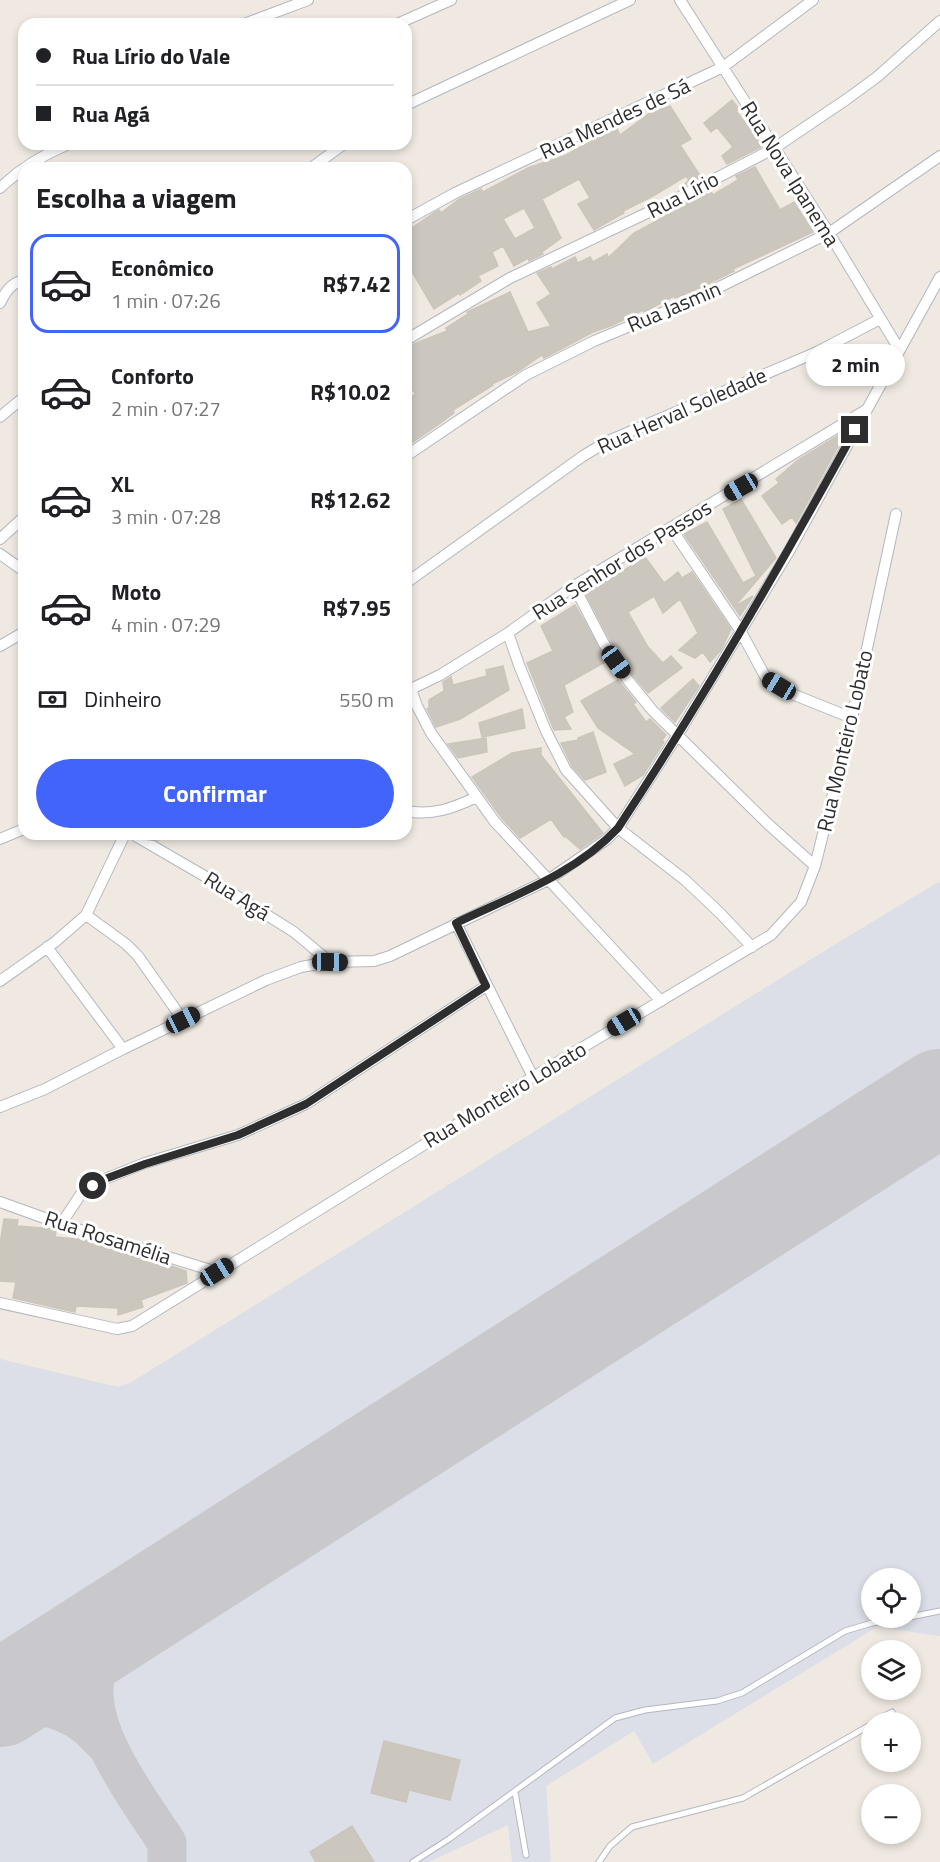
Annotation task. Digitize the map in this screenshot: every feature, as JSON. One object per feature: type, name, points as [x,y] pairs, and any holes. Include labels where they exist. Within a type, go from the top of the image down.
[{"type":"street","points":[[260,18],[308,0]]},
{"type":"street","points":[[411,18],[452,0]]},
{"type":"street","points":[[412,102],[630,0]]},
{"type":"street","name":"Rua Nova Ipanema","points":[[680,0],[773,149],[829,233],[899,349]]},
{"type":"street","name":"Rua Mendes de Sá","points":[[412,217],[455,193],[723,67],[813,0]]},
{"type":"street","name":"Rua Lírio","points":[[412,336],[510,278],[668,203],[773,149],[862,88],[940,21]]},
{"type":"street","points":[[32,162],[54,150]]},
{"type":"street","points":[[319,162],[336,150]]},
{"type":"street","name":"Rua Jasmin","points":[[412,452],[526,375],[594,341],[695,299],[829,233],[940,156]]},
{"type":"street","points":[[0,188],[18,173]]},
{"type":"street","points":[[0,1107],[45,1089],[123,1048],[266,980],[301,967],[330,962],[374,961],[390,956],[548,880],[606,840],[618,828],[677,736],[788,553],[940,277]]},
{"type":"street","points":[[0,303],[7,291],[18,281]]},
{"type":"street","name":"Rua Herval Soledade","points":[[412,579],[583,456],[608,441],[807,357],[880,319]]},
{"type":"street","points":[[0,417],[18,403]]},
{"type":"street","name":"Rua Senhor dos Passos","points":[[412,688],[440,675],[508,633],[574,586],[866,410]]},
{"type":"street","name":"Rua Monteiro Lobato","points":[[0,1303],[117,1329],[138,1323],[533,1077],[771,935],[801,902],[815,866],[852,718],[896,514]]},
{"type":"street","points":[[0,538],[18,523]]},
{"type":"street","points":[[672,528],[740,630],[766,678],[792,694],[852,718]]},
{"type":"street","points":[[0,554],[18,567]]},
{"type":"street","points":[[574,586],[603,642],[652,710],[768,824],[815,866]]},
{"type":"street","points":[[508,633],[546,731],[566,770],[618,828],[685,880],[752,947]]},
{"type":"street","points":[[0,646],[18,636]]},
{"type":"street","points":[[412,695],[431,733],[502,831],[660,1000]]},
{"type":"street","points":[[412,813],[450,810],[477,797]]},
{"type":"street","points":[[0,839],[18,832]]},
{"type":"street","points":[[0,981],[86,915],[121,840]]},
{"type":"street","name":"Rua Agá","points":[[142,840],[294,932],[330,962]]},
{"type":"street","points":[[86,915],[132,950],[152,974],[183,1020]]},
{"type":"street","points":[[456,923],[533,1077]]},
{"type":"street","points":[[47,947],[123,1048]]},
{"type":"street","points":[[61,1224],[81,1194],[105,1179],[238,1135],[306,1104],[486,986]]},
{"type":"street","name":"Rua Rosamélia","points":[[0,1202],[61,1224],[217,1272]]},
{"type":"lane","points":[[921,1615],[940,1611]]},
{"type":"lane","points":[[413,1862],[515,1792],[615,1718],[645,1710],[717,1701],[742,1693],[845,1631],[861,1626]]},
{"type":"lane","points":[[599,1862],[610,1846],[632,1827],[743,1798],[861,1730]]},
{"type":"lane","points":[[515,1792],[526,1855]]},
{"type":"shaded area","points":[[940,881],[940,1636],[884,1628],[921,1628],[921,1568],[861,1568],[861,1628],[875,1628],[653,1764],[634,1731],[546,1786],[551,1861],[548,1862],[512,1862],[508,1825],[429,1862],[0,1862],[0,1359],[118,1387],[130,1383]]},
{"type":"building","points":[[732,100],[739,109],[736,111],[763,146],[727,164],[722,156],[733,147],[717,127],[711,132],[704,123]]},
{"type":"building","points":[[670,106],[691,139],[680,145],[701,177],[680,189],[689,180],[686,176],[594,230],[578,204],[590,198],[579,179],[542,199],[561,238],[542,252],[543,254],[529,261],[528,258],[514,266],[503,246],[492,252],[498,266],[478,276],[481,281],[434,309],[412,272],[412,228],[439,210],[441,213],[458,200],[481,189],[483,192],[528,168],[566,155],[616,127],[620,135],[650,113]],"holes":[[[524,208],[535,228],[515,239],[503,219]]]},
{"type":"building","points":[[755,167],[780,210],[794,202],[813,232],[733,269],[734,271],[704,286],[675,298],[674,296],[644,312],[643,310],[593,332],[544,358],[542,355],[453,410],[454,413],[412,443],[412,396],[416,394],[412,390],[412,345],[447,331],[446,328],[468,314],[467,312],[510,292],[528,332],[551,326],[537,303],[551,294],[537,273],[551,267],[552,269],[575,257],[578,263],[590,257],[593,262],[607,254],[608,258],[634,233],[664,217],[662,214],[710,190],[713,195],[738,180],[736,176]]},
{"type":"building","points":[[847,430],[796,523],[792,517],[782,524],[762,496],[779,483],[776,479],[798,460]]},
{"type":"building","points":[[741,499],[776,558],[734,607],[684,534],[707,522],[743,583],[756,576],[723,509]]},
{"type":"building","points":[[645,557],[664,583],[678,572],[682,578],[692,572],[731,629],[721,650],[710,662],[703,652],[695,658],[679,650],[698,633],[680,599],[663,613],[654,596],[628,612],[648,647],[663,663],[671,656],[682,668],[648,693],[633,675],[609,638],[586,594]]},
{"type":"building","points":[[753,596],[740,616],[734,607]]},
{"type":"building","points":[[575,605],[607,661],[564,685],[573,712],[564,717],[571,729],[554,730],[527,663],[553,651],[541,626]]},
{"type":"building","points":[[503,666],[509,690],[460,719],[436,727],[427,709],[429,700],[444,691],[443,682],[451,677],[453,685],[487,676],[486,670]]},
{"type":"building","points":[[693,679],[699,686],[675,722],[661,708]]},
{"type":"building","points":[[618,680],[636,702],[633,704],[646,722],[650,719],[666,735],[643,775],[625,786],[614,764],[635,754],[598,728],[581,701]]},
{"type":"building","points":[[522,709],[525,728],[482,737],[479,723]]},
{"type":"building","points":[[593,732],[606,772],[585,780],[572,766],[561,743],[578,740]]},
{"type":"building","points":[[486,738],[487,752],[458,758],[448,744]]},
{"type":"building","points":[[541,748],[541,755],[603,833],[580,849],[564,837],[551,819],[520,838],[501,817],[472,777],[512,753]]},
{"type":"building","points":[[4,1219],[18,1220],[17,1226],[54,1229],[56,1230],[55,1237],[86,1240],[157,1264],[156,1261],[186,1271],[187,1283],[141,1300],[143,1307],[118,1315],[118,1308],[76,1306],[75,1312],[13,1298],[16,1282],[0,1281],[0,1244]]},
{"type":"building","points":[[384,1741],[460,1760],[450,1800],[409,1790],[406,1802],[371,1793]]},
{"type":"building","points":[[352,1826],[374,1862],[316,1862],[310,1852]]},
{"type":"taxiway","points":[[127,1617],[98,1665],[94,1694],[97,1717],[116,1762],[167,1843],[167,1862]]},
{"type":"taxiway","points":[[0,1708],[22,1704],[56,1710],[85,1725],[105,1744]]},
{"type":"runway","points":[[0,1699],[940,1097]]},
{"type":"route","points":[[93,1186],[145,1164],[238,1135],[306,1104],[486,986],[456,923],[548,880],[606,840],[618,828],[677,736],[788,553],[855,430]]}]
